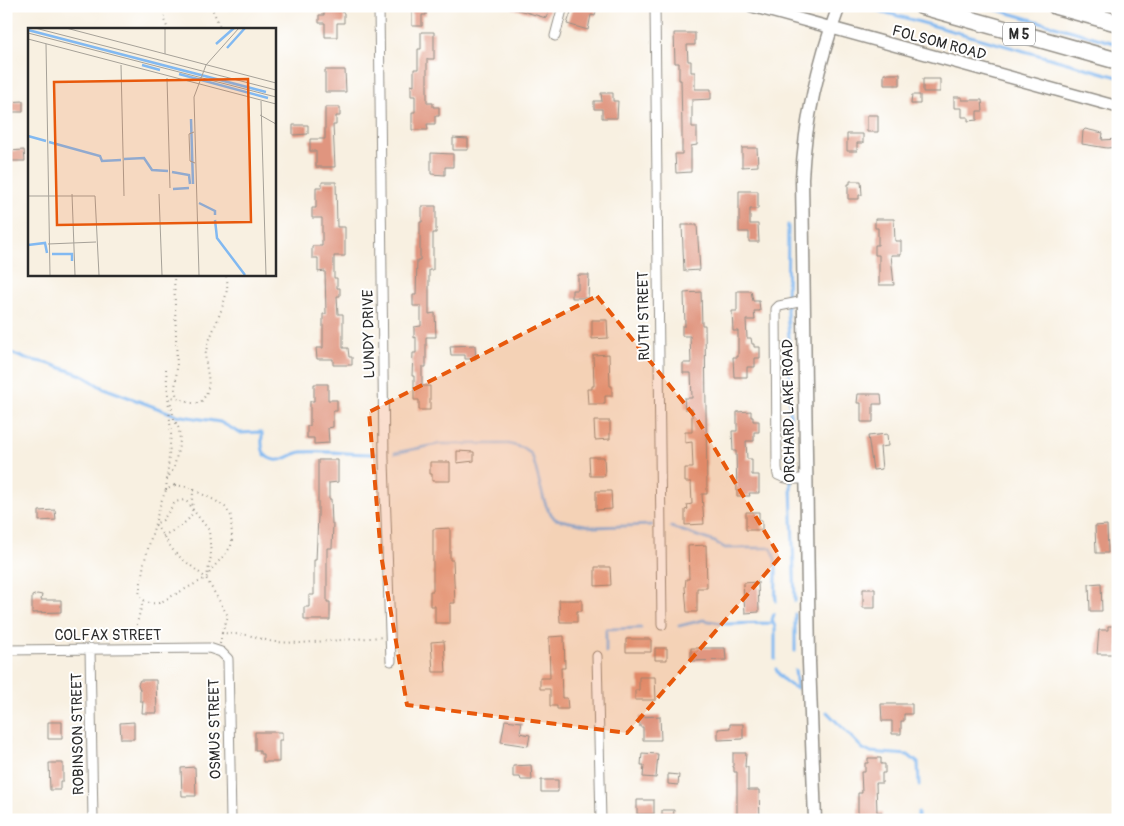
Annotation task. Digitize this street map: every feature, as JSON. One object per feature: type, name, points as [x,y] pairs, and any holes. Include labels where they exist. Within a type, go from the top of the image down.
[{"type":"highway","name":"M 5","points":[[922,6],[1118,61]]},
{"type":"highway","points":[[1056,6],[1118,23]]},
{"type":"main road","name":"ORCHARD LAKE ROAD","points":[[815,820],[809,662],[802,237],[803,155],[815,80],[839,6]]},
{"type":"street","name":"LUNDY DRIVE","points":[[379,6],[384,441],[391,662]]},
{"type":"street","points":[[555,36],[563,6]]},
{"type":"street","name":"RUTH STREET","points":[[655,6],[662,626]]},
{"type":"street","name":"FOLSOM ROAD","points":[[752,6],[1118,107]]},
{"type":"street","points":[[804,301],[779,306],[776,309],[777,458],[778,474],[790,479],[806,480]]},
{"type":"street","name":"COLFAX STREET","points":[[6,650],[90,648],[213,649]]},
{"type":"street","name":"ROBINSON STREET","points":[[90,648],[93,820]]},
{"type":"street","name":"OSMUS STREET","points":[[213,649],[228,659],[231,820]]},
{"type":"street","points":[[597,656],[601,820]]},
{"type":"path","points":[[162,6],[168,28]]},
{"type":"path","points":[[210,6],[221,28]]},
{"type":"path","points":[[174,275],[177,398]]},
{"type":"path","points":[[167,478],[174,468],[180,441],[179,429],[174,419],[170,397],[200,404],[207,394],[206,353],[217,319],[224,306],[228,278],[226,275]]},
{"type":"path","points":[[166,369],[171,434],[166,490],[144,563],[139,589],[139,596],[151,604],[159,603],[206,578],[231,546],[231,516],[225,507],[194,490],[175,485],[166,490]]},
{"type":"path","points":[[163,536],[176,530],[190,518],[193,510],[192,498],[194,490]]},
{"type":"path","points":[[155,524],[163,520],[179,499],[191,504],[193,510],[209,530],[211,556],[206,578]]},
{"type":"path","points":[[155,524],[175,553],[206,578],[228,616],[222,633],[213,649]]},
{"type":"path","points":[[135,648],[137,623],[144,601]]},
{"type":"path","points":[[222,633],[248,635],[273,642],[369,639],[390,636]]},
{"type":"highlighted area","points":[[597,296],[697,419],[780,557],[627,733],[407,705],[381,555],[369,412]]},
{"type":"building","points":[[324,6],[341,6],[341,12],[344,13],[344,23],[337,23],[337,37],[325,37],[325,23],[319,23],[319,15],[324,15]]},
{"type":"building","points":[[412,6],[426,6],[426,15],[422,15],[422,26],[412,26]]},
{"type":"building","points":[[513,6],[549,6],[549,11],[546,18],[512,8]]},
{"type":"building","points":[[573,6],[597,6],[595,16],[591,15],[588,30],[567,24]]},
{"type":"building","points":[[421,32],[434,32],[434,59],[427,59],[427,103],[433,103],[433,107],[439,107],[439,116],[435,116],[435,124],[427,124],[428,130],[412,130],[412,112],[415,112],[415,96],[411,96],[411,85],[414,86],[414,69],[418,69],[418,49],[421,49]]},
{"type":"building","points":[[674,33],[695,33],[695,45],[687,45],[688,61],[691,61],[691,72],[695,72],[695,89],[711,89],[711,99],[692,100],[692,127],[697,127],[697,145],[691,146],[691,172],[676,173],[675,154],[682,154],[682,127],[681,80],[679,80],[679,63],[675,63]]},
{"type":"building","points":[[325,70],[345,70],[346,92],[325,92]]},
{"type":"building","points":[[884,74],[900,74],[900,85],[884,85]]},
{"type":"building","points":[[923,79],[940,79],[940,92],[923,92]]},
{"type":"building","points":[[601,93],[613,93],[613,101],[618,101],[617,118],[602,118],[602,109],[594,109],[594,101],[602,101]]},
{"type":"building","points":[[912,95],[920,95],[920,104],[911,104]]},
{"type":"building","points":[[954,97],[962,97],[962,100],[982,100],[983,111],[977,111],[977,120],[968,121],[968,117],[962,117],[962,108],[954,108]]},
{"type":"building","points":[[23,101],[23,112],[7,112],[7,102]]},
{"type":"building","points":[[325,107],[340,107],[340,116],[336,116],[336,125],[333,125],[335,167],[316,167],[316,151],[310,151],[310,139],[325,139]]},
{"type":"building","points":[[867,115],[878,115],[878,132],[867,132]]},
{"type":"building","points":[[293,125],[308,125],[308,134],[293,135]]},
{"type":"building","points":[[1085,129],[1103,133],[1102,140],[1118,139],[1118,147],[1107,148],[1082,144],[1083,131]]},
{"type":"building","points":[[847,134],[863,134],[863,143],[857,143],[857,151],[847,151]]},
{"type":"building","points":[[453,138],[468,139],[468,150],[453,150]]},
{"type":"building","points":[[742,148],[757,148],[758,166],[742,167]]},
{"type":"building","points":[[24,150],[25,161],[9,161],[8,151]]},
{"type":"building","points":[[431,153],[453,154],[453,167],[445,167],[445,175],[431,174]]},
{"type":"building","points":[[850,181],[861,181],[862,195],[859,195],[859,199],[848,199],[848,184],[850,184]]},
{"type":"building","points":[[322,182],[336,182],[337,227],[345,227],[345,256],[334,256],[334,278],[337,278],[337,288],[340,288],[340,296],[337,296],[338,314],[343,314],[343,348],[348,348],[349,357],[352,357],[352,365],[333,365],[333,359],[317,359],[316,348],[323,348],[323,314],[326,314],[325,271],[318,272],[318,258],[312,258],[312,246],[322,246],[322,218],[312,218],[312,208],[316,208],[316,187],[322,187]]},
{"type":"building","points":[[739,191],[758,191],[758,209],[750,209],[750,224],[758,224],[759,242],[749,242],[749,232],[739,232]]},
{"type":"building","points":[[422,206],[436,206],[436,233],[433,233],[433,270],[429,270],[429,314],[435,313],[436,337],[426,337],[426,367],[422,367],[422,386],[430,386],[430,410],[419,410],[419,400],[414,400],[414,376],[412,376],[413,353],[416,353],[414,327],[421,326],[421,306],[413,306],[413,295],[416,295],[417,260],[420,260]]},
{"type":"building","points":[[875,219],[894,219],[895,241],[901,241],[901,255],[891,255],[894,285],[879,285],[879,255],[875,255],[875,245],[878,245],[878,228],[875,228]]},
{"type":"building","points":[[682,225],[697,225],[700,270],[684,271]]},
{"type":"building","points":[[578,275],[589,275],[588,298],[572,298],[572,290],[578,290]]},
{"type":"building","points":[[737,291],[751,291],[753,301],[759,301],[760,311],[754,311],[755,320],[746,320],[747,338],[751,338],[754,347],[760,347],[760,358],[755,358],[755,367],[747,367],[747,377],[734,377],[733,357],[738,357],[738,331],[733,331],[732,311],[737,311]]},
{"type":"building","points":[[701,292],[702,325],[705,325],[707,494],[702,494],[704,524],[685,525],[685,510],[688,509],[687,505],[692,504],[691,482],[685,482],[685,468],[693,468],[692,442],[685,443],[685,432],[692,432],[692,409],[685,409],[684,398],[692,398],[691,373],[683,373],[683,363],[691,363],[690,336],[682,336],[682,326],[685,326],[684,293]]},
{"type":"building","points":[[592,320],[607,320],[608,338],[592,339]]},
{"type":"building","points":[[475,345],[476,359],[465,359],[465,355],[451,355],[450,346]]},
{"type":"building","points":[[609,354],[612,396],[605,396],[605,404],[588,404],[587,389],[592,389],[592,386],[594,386],[593,355]]},
{"type":"building","points":[[314,384],[328,384],[328,400],[337,400],[337,411],[333,411],[333,427],[328,428],[329,443],[314,444],[314,438],[307,438],[307,426],[310,426],[310,401],[314,401]]},
{"type":"building","points":[[858,394],[881,394],[882,404],[873,404],[873,422],[861,422],[861,403],[857,403]]},
{"type":"building","points":[[751,411],[753,421],[759,421],[759,432],[754,432],[754,441],[746,441],[747,459],[752,459],[752,475],[759,475],[759,493],[749,493],[750,496],[737,496],[736,451],[733,451],[732,431],[737,431],[737,412]]},
{"type":"building","points":[[594,421],[610,421],[610,439],[595,440]]},
{"type":"building","points":[[887,434],[888,446],[880,447],[882,469],[873,470],[868,436]]},
{"type":"building","points":[[457,451],[474,452],[474,461],[457,463]]},
{"type":"building","points":[[589,457],[604,457],[605,476],[590,476]]},
{"type":"building","points":[[318,460],[338,460],[338,482],[329,483],[329,499],[331,499],[333,524],[332,548],[327,548],[327,602],[330,602],[330,620],[304,620],[304,607],[309,607],[309,595],[314,595],[314,560],[316,560],[318,516]]},
{"type":"building","points":[[430,462],[450,462],[450,481],[432,481]]},
{"type":"building","points":[[596,491],[611,491],[612,509],[596,510]]},
{"type":"building","points":[[55,510],[56,520],[39,521],[39,511]]},
{"type":"building","points":[[746,512],[759,512],[759,520],[762,520],[762,530],[746,530]]},
{"type":"building","points":[[1107,525],[1108,553],[1096,553],[1095,526]]},
{"type":"building","points":[[450,528],[450,560],[453,560],[455,603],[450,603],[450,623],[435,623],[435,606],[430,606],[430,591],[433,591],[433,529]]},
{"type":"building","points":[[706,545],[707,588],[697,588],[697,612],[687,612],[685,587],[686,579],[689,579],[688,546]]},
{"type":"building","points":[[595,567],[610,567],[611,585],[595,586]]},
{"type":"building","points":[[758,582],[759,612],[745,613],[743,583]]},
{"type":"building","points":[[1101,583],[1102,611],[1090,611],[1089,584]]},
{"type":"building","points":[[863,589],[875,589],[875,608],[863,608]]},
{"type":"building","points":[[42,595],[41,600],[61,600],[61,612],[32,613],[32,596]]},
{"type":"building","points":[[559,600],[582,600],[582,611],[577,611],[577,622],[560,622]]},
{"type":"building","points":[[1108,626],[1118,626],[1118,654],[1097,654],[1099,630],[1108,630]]},
{"type":"building","points":[[564,636],[565,668],[561,668],[562,698],[567,698],[568,709],[557,709],[557,706],[550,706],[550,689],[540,689],[540,678],[550,678],[549,637]]},
{"type":"building","points":[[626,639],[651,639],[651,652],[626,652]]},
{"type":"building","points":[[444,641],[446,672],[433,672],[431,642]]},
{"type":"building","points":[[655,648],[667,648],[667,660],[655,660]]},
{"type":"building","points":[[691,648],[725,648],[726,660],[691,661]]},
{"type":"building","points":[[639,677],[655,677],[656,700],[635,700],[635,690],[639,690]]},
{"type":"building","points":[[140,680],[156,680],[157,713],[142,713],[143,701],[140,701],[138,684]]},
{"type":"building","points":[[881,704],[912,704],[912,714],[904,714],[904,721],[901,721],[901,734],[892,734],[892,721],[882,721]]},
{"type":"building","points":[[660,716],[661,740],[643,740],[643,727],[640,727],[639,717]]},
{"type":"building","points":[[505,720],[522,722],[520,733],[530,735],[528,746],[501,742]]},
{"type":"building","points":[[48,722],[62,722],[62,739],[48,739]]},
{"type":"building","points":[[134,722],[134,739],[121,739],[120,723]]},
{"type":"building","points":[[730,724],[743,724],[743,739],[718,740],[718,729],[730,728]]},
{"type":"building","points":[[255,732],[282,732],[282,740],[279,740],[279,762],[263,762],[263,754],[260,754],[260,750],[255,750]]},
{"type":"building","points":[[642,753],[658,754],[656,778],[643,777]]},
{"type":"building","points":[[733,753],[746,753],[745,767],[748,767],[748,790],[759,790],[760,820],[737,820],[737,772],[734,772]]},
{"type":"building","points":[[868,758],[881,758],[881,764],[885,764],[885,773],[882,773],[882,783],[876,783],[877,812],[882,812],[882,820],[858,820],[858,793],[862,793],[861,772],[865,772],[865,763],[868,763]]},
{"type":"building","points":[[49,763],[63,763],[63,781],[60,781],[60,790],[50,790]]},
{"type":"building","points":[[531,765],[532,780],[521,780],[520,777],[513,777],[513,766]]},
{"type":"building","points":[[195,767],[196,796],[182,796],[181,768]]},
{"type":"building","points":[[668,774],[679,775],[678,785],[668,784]]},
{"type":"building","points":[[541,780],[558,780],[558,792],[541,792]]},
{"type":"building","points":[[637,800],[654,800],[654,814],[637,814]]},
{"type":"building","points":[[662,810],[674,810],[673,820],[662,820]]},
{"type":"waterway","points":[[862,6],[1118,77]]},
{"type":"waterway","points":[[984,6],[1118,44]]},
{"type":"waterway","points":[[1108,6],[1118,9]]},
{"type":"waterway","points":[[788,225],[787,313],[795,601]]},
{"type":"waterway","points":[[6,351],[26,359],[47,363],[82,375],[101,387],[176,415],[220,422],[240,433],[261,432],[264,453],[273,460],[302,452],[377,454]]},
{"type":"waterway","points":[[395,453],[439,444],[509,444],[523,448],[530,453],[544,500],[548,510],[555,519],[595,527],[652,525]]},
{"type":"waterway","points":[[671,527],[715,542],[725,548],[771,548],[776,567],[776,601]]},
{"type":"waterway","points":[[774,614],[772,620],[775,627],[775,659]]},
{"type":"waterway","points":[[795,614],[795,651]]},
{"type":"waterway","points":[[679,626],[703,620],[727,624],[773,623]]},
{"type":"waterway","points":[[606,652],[606,629],[641,628]]},
{"type":"waterway","points":[[776,669],[785,681],[797,688],[795,670]]},
{"type":"waterway","points":[[827,712],[863,749],[869,752],[908,755],[918,763],[919,785]]},
{"type":"waterway","points":[[918,812],[918,820]]}]
